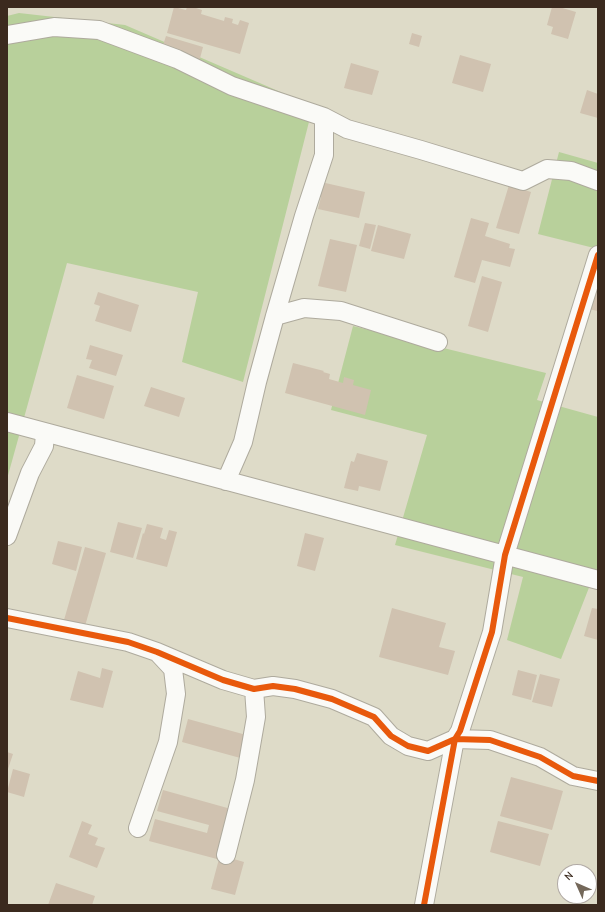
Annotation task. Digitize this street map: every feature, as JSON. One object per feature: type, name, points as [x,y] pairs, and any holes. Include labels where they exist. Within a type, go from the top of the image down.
[{"type":"street","points":[[7,35],[54,27],[99,30],[177,59],[232,86],[324,117],[346,130],[421,150],[523,181],[547,170],[571,172],[598,181]]},
{"type":"street","points":[[226,481],[243,442],[257,382],[275,316],[304,216],[324,155],[324,117]]},
{"type":"street","points":[[424,905],[455,739],[460,731],[492,632],[505,555],[598,255]]},
{"type":"street","points":[[275,316],[304,308],[342,311],[438,342]]},
{"type":"street","points":[[7,422],[598,580]]},
{"type":"street","points":[[7,536],[30,473],[44,446],[45,433]]},
{"type":"street","points":[[7,618],[128,642],[158,652],[223,680],[254,689],[273,686],[288,688],[332,699],[374,717],[390,736],[408,746],[428,751],[449,774]]},
{"type":"street","points":[[138,828],[168,742],[176,694],[173,669],[158,652]]},
{"type":"street","points":[[226,855],[245,780],[256,717],[254,689]]},
{"type":"street","points":[[428,751],[455,739],[490,740],[540,757],[573,776],[598,781]]},
{"type":"green space","points":[[19,13],[125,25],[313,106],[243,382],[182,362],[198,292],[67,263],[7,479],[7,16]]},
{"type":"green space","points":[[559,152],[598,163],[598,249],[538,234]]},
{"type":"green space","points":[[353,326],[546,373],[537,400],[598,417],[598,582],[592,580],[561,659],[507,640],[523,577],[395,545],[427,435],[331,410]]},
{"type":"building","points":[[174,7],[186,10],[187,7],[193,7],[202,10],[201,14],[224,21],[225,17],[233,19],[232,23],[238,25],[240,20],[249,23],[240,54],[167,33]]},
{"type":"building","points":[[552,7],[559,7],[576,12],[568,39],[551,34],[553,27],[547,25]]},
{"type":"building","points":[[412,33],[422,36],[419,47],[409,44]]},
{"type":"building","points":[[166,36],[203,47],[199,62],[161,51]]},
{"type":"building","points":[[460,55],[491,64],[483,92],[452,83]]},
{"type":"building","points":[[351,63],[379,71],[372,95],[344,88]]},
{"type":"building","points":[[587,90],[598,94],[598,118],[580,113]]},
{"type":"building","points":[[321,182],[365,192],[359,218],[318,209],[321,197],[317,196]]},
{"type":"building","points":[[509,185],[531,192],[519,234],[496,228]]},
{"type":"building","points":[[471,218],[489,223],[485,236],[510,244],[509,248],[515,249],[510,267],[482,260],[475,283],[454,277]]},
{"type":"building","points":[[365,223],[376,225],[370,249],[359,246]]},
{"type":"building","points":[[378,225],[411,234],[404,259],[371,251]]},
{"type":"building","points":[[330,239],[357,245],[346,292],[318,286]]},
{"type":"building","points":[[482,276],[502,282],[488,332],[468,326]]},
{"type":"building","points":[[595,286],[598,287],[598,311],[588,309]]},
{"type":"building","points":[[98,292],[139,305],[131,332],[95,321],[100,306],[94,304]]},
{"type":"building","points":[[90,345],[123,355],[116,376],[89,368],[92,360],[86,359]]},
{"type":"building","points":[[293,363],[324,371],[323,372],[330,374],[329,379],[343,383],[344,377],[354,380],[353,385],[371,390],[365,415],[285,393]]},
{"type":"building","points":[[77,375],[114,386],[104,419],[67,408]]},
{"type":"building","points":[[151,387],[185,398],[179,417],[144,406]]},
{"type":"building","points":[[357,453],[388,461],[380,491],[359,486],[358,491],[344,488],[351,461],[354,462]]},
{"type":"building","points":[[118,522],[142,528],[133,558],[110,552]]},
{"type":"building","points":[[147,524],[163,528],[160,538],[166,540],[169,530],[177,532],[167,567],[136,559]]},
{"type":"building","points":[[305,533],[324,538],[315,571],[297,566]]},
{"type":"building","points":[[58,541],[82,547],[76,571],[52,564]]},
{"type":"building","points":[[85,547],[106,553],[85,626],[64,620]]},
{"type":"building","points":[[392,608],[446,623],[439,647],[455,651],[448,675],[379,657]]},
{"type":"building","points":[[592,608],[598,609],[598,640],[584,636]]},
{"type":"building","points":[[102,668],[113,671],[103,708],[70,700],[78,671],[100,678]]},
{"type":"building","points":[[518,670],[537,675],[531,700],[512,695]]},
{"type":"building","points":[[540,674],[560,679],[552,707],[532,702]]},
{"type":"building","points":[[188,719],[250,736],[244,759],[182,742]]},
{"type":"building","points":[[7,752],[13,754],[7,772]]},
{"type":"building","points":[[13,769],[30,774],[24,797],[7,792]]},
{"type":"building","points":[[511,777],[563,791],[552,830],[500,816]]},
{"type":"building","points":[[163,790],[231,809],[217,859],[149,841],[155,819],[207,833],[209,825],[157,811]]},
{"type":"building","points":[[82,821],[92,825],[88,834],[98,838],[95,845],[105,848],[97,868],[69,857]]},
{"type":"building","points":[[498,821],[549,834],[540,866],[490,852]]},
{"type":"building","points":[[220,855],[244,862],[235,895],[211,889]]},
{"type":"building","points":[[56,883],[95,896],[92,905],[48,905]]},
{"type":"cycle path","points":[[424,905],[455,739],[460,731],[492,632],[505,555],[598,255]]},
{"type":"cycle path","points":[[7,618],[128,642],[157,652],[223,680],[254,689],[273,686],[295,689],[332,699],[374,717],[391,736],[408,746],[428,751],[455,739],[490,740],[540,757],[573,776],[598,781]]}]
